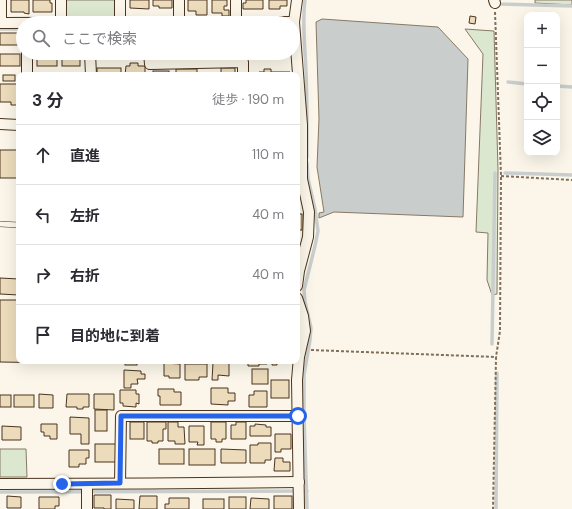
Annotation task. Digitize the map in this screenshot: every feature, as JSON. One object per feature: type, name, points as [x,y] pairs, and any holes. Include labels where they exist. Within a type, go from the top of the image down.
[{"type":"street","points":[[1,0],[1,23],[16,23]]},
{"type":"street","points":[[61,0],[61,16]]},
{"type":"street","points":[[120,0],[120,16]]},
{"type":"street","points":[[179,0],[179,16]]},
{"type":"street","points":[[236,0],[236,16]]},
{"type":"street","points":[[296,16],[297,0]]},
{"type":"street","points":[[27,60],[27,72]]},
{"type":"street","points":[[90,60],[91,72]]},
{"type":"street","points":[[150,60],[150,64],[243,62],[243,72]]},
{"type":"street","points":[[296,60],[297,72]]},
{"type":"street","points":[[0,124],[16,124]]},
{"type":"street","points":[[300,142],[302,179],[309,212],[309,230],[300,267]]},
{"type":"street","points":[[300,307],[305,331],[300,353]]},
{"type":"street","points":[[298,364],[297,380],[299,509]]},
{"type":"street","points":[[120,483],[121,416],[298,416]]},
{"type":"street","points":[[0,484],[87,490],[120,483],[299,488]]},
{"type":"street","points":[[86,509],[87,490]]},
{"type":"lane","points":[[0,224],[16,225]]},
{"type":"path","points":[[493,509],[496,357],[500,331],[501,176],[494,2]]},
{"type":"path","points":[[501,176],[572,180]]},
{"type":"path","points":[[313,351],[496,357]]},
{"type":"green space","points":[[66,0],[116,0],[116,16],[66,16]]},
{"type":"green space","points":[[535,0],[572,0],[572,5],[535,3]]},
{"type":"green space","points":[[465,29],[494,31],[498,170],[497,294],[492,295],[487,280],[488,233],[476,232],[483,54]]},
{"type":"green space","points":[[0,449],[26,449],[27,477],[0,477]]},
{"type":"shaded area","points":[[322,19],[438,27],[468,59],[463,217],[334,212],[319,218],[319,213],[324,212],[317,167],[319,119],[316,22]]},
{"type":"building","points":[[11,0],[29,0],[29,14],[24,12],[11,12]]},
{"type":"building","points":[[33,0],[50,0],[50,3],[52,3],[52,12],[33,12]]},
{"type":"building","points":[[130,0],[149,0],[149,9],[130,8]]},
{"type":"building","points":[[153,0],[172,0],[172,8],[159,8],[159,6],[153,6]]},
{"type":"building","points":[[188,0],[207,0],[207,15],[196,15],[196,11],[188,11]]},
{"type":"building","points":[[212,0],[227,0],[227,6],[224,6],[224,10],[229,10],[229,16],[222,16],[222,13],[212,13]]},
{"type":"building","points":[[246,0],[263,0],[263,9],[243,9],[243,3],[246,3]]},
{"type":"building","points":[[269,0],[287,0],[287,6],[280,6],[280,9],[269,9]]},
{"type":"building","points":[[470,16],[476,17],[475,24],[469,23]]},
{"type":"building","points":[[0,33],[16,33],[16,45],[0,45]]},
{"type":"building","points":[[0,54],[16,54],[16,60],[20,60],[20,66],[0,66]]},
{"type":"building","points":[[37,60],[57,60],[57,66],[37,66]]},
{"type":"building","points":[[62,60],[80,60],[80,66],[62,66]]},
{"type":"building","points":[[130,63],[138,63],[138,66],[145,66],[145,72],[125,72],[126,66],[130,66]]},
{"type":"building","points":[[97,68],[121,68],[121,72],[97,72]]},
{"type":"building","points":[[221,68],[235,68],[235,72],[221,72]]},
{"type":"building","points":[[176,69],[197,69],[197,72],[176,72]]},
{"type":"building","points":[[264,69],[271,69],[271,72],[264,72]]},
{"type":"building","points":[[153,71],[169,71],[169,72]]},
{"type":"building","points":[[3,75],[15,75],[15,81],[3,81]]},
{"type":"building","points":[[0,84],[16,84],[16,105],[11,105],[11,102],[0,102]]},
{"type":"building","points":[[0,150],[16,150],[16,178],[0,178]]},
{"type":"building","points":[[300,214],[302,214],[302,230],[300,230]]},
{"type":"building","points":[[0,278],[16,279],[16,295],[0,294]]},
{"type":"building","points":[[0,300],[16,300],[16,362],[0,362]]},
{"type":"building","points":[[125,364],[137,364],[137,365]]},
{"type":"building","points":[[164,364],[180,364],[180,378],[169,378],[169,376],[164,376]]},
{"type":"building","points":[[185,364],[207,364],[207,377],[199,377],[199,380],[185,380]]},
{"type":"building","points":[[213,364],[229,364],[229,376],[218,375],[218,380],[212,380]]},
{"type":"building","points":[[248,364],[259,364],[259,366],[248,366]]},
{"type":"building","points":[[252,369],[268,369],[268,384],[252,384]]},
{"type":"building","points":[[124,370],[141,371],[141,374],[145,374],[145,379],[137,379],[138,384],[131,384],[131,388],[124,388]]},
{"type":"building","points":[[271,380],[289,380],[289,398],[271,398]]},
{"type":"building","points":[[211,388],[228,388],[228,393],[235,393],[235,401],[228,401],[228,405],[211,404]]},
{"type":"building","points":[[158,389],[174,389],[174,392],[181,392],[181,405],[160,405]]},
{"type":"building","points":[[120,390],[136,390],[136,394],[139,394],[139,404],[136,403],[136,407],[123,406],[123,403],[120,403]]},
{"type":"building","points":[[254,391],[267,391],[267,407],[249,407],[249,395],[254,395]]},
{"type":"building","points":[[39,394],[53,395],[53,408],[39,408]]},
{"type":"building","points":[[67,394],[89,394],[89,407],[77,409],[77,407],[66,407]]},
{"type":"building","points":[[94,394],[114,394],[114,410],[94,409]]},
{"type":"building","points":[[0,395],[11,395],[11,407],[0,407]]},
{"type":"building","points":[[14,395],[34,395],[34,407],[14,407]]},
{"type":"building","points":[[95,410],[107,410],[107,431],[95,431]]},
{"type":"building","points":[[70,417],[89,418],[89,444],[81,444],[81,434],[70,434]]},
{"type":"building","points":[[130,422],[144,422],[144,439],[130,439]]},
{"type":"building","points":[[147,422],[166,422],[166,429],[163,429],[163,441],[152,443],[152,441],[147,441]]},
{"type":"building","points":[[168,422],[178,422],[178,427],[184,427],[185,444],[175,444],[175,441],[168,441]]},
{"type":"building","points":[[211,422],[226,422],[226,439],[222,439],[222,442],[216,442],[216,439],[211,439]]},
{"type":"building","points":[[236,422],[246,422],[246,439],[231,439],[231,425],[236,425]]},
{"type":"building","points":[[41,424],[57,424],[57,439],[50,439],[50,436],[44,436],[44,432],[41,432]]},
{"type":"building","points":[[255,424],[271,427],[271,436],[250,436],[250,426],[255,426]]},
{"type":"building","points":[[2,426],[21,427],[21,440],[2,440]]},
{"type":"building","points":[[189,426],[204,426],[204,445],[197,445],[198,442],[189,442]]},
{"type":"building","points":[[275,434],[291,434],[291,449],[281,449],[281,452],[275,452]]},
{"type":"building","points":[[258,443],[271,443],[271,460],[265,460],[265,463],[250,463],[250,445],[258,445]]},
{"type":"building","points":[[95,444],[116,444],[116,462],[95,462]]},
{"type":"building","points":[[159,449],[184,449],[184,464],[159,464]]},
{"type":"building","points":[[189,449],[215,449],[215,465],[189,465]]},
{"type":"building","points":[[221,449],[246,450],[246,463],[221,463]]},
{"type":"building","points":[[69,450],[89,450],[89,458],[86,458],[86,464],[79,464],[79,467],[69,467]]},
{"type":"building","points":[[275,458],[283,458],[283,462],[290,462],[290,471],[274,471]]},
{"type":"building","points":[[94,495],[111,495],[111,509],[94,508]]},
{"type":"building","points":[[7,496],[21,497],[21,508],[7,508]]},
{"type":"building","points":[[140,496],[157,496],[157,509],[139,509]]},
{"type":"building","points":[[274,496],[292,496],[292,509],[274,509]]},
{"type":"building","points":[[39,497],[59,497],[59,506],[55,506],[55,509],[39,509]]},
{"type":"building","points":[[229,497],[246,497],[246,509],[229,509]]},
{"type":"building","points":[[169,498],[189,498],[189,509],[165,509],[165,504],[169,504]]},
{"type":"building","points":[[251,498],[269,499],[269,509],[250,509]]},
{"type":"building","points":[[116,499],[134,500],[134,509],[116,509]]},
{"type":"building","points":[[203,499],[224,499],[224,509],[203,509]]},
{"type":"waterway","points":[[305,0],[304,26],[307,157]]},
{"type":"waterway","points":[[499,1],[499,4],[572,6]]},
{"type":"waterway","points":[[0,29],[16,29]]},
{"type":"waterway","points":[[508,82],[524,84]]},
{"type":"waterway","points":[[560,86],[572,87]]},
{"type":"waterway","points":[[307,163],[308,179],[315,209],[318,231],[304,290],[311,328],[304,375],[307,509]]},
{"type":"waterway","points":[[492,344],[495,173]]},
{"type":"waterway","points":[[505,173],[572,175]]},
{"type":"waterway","points":[[496,509],[497,373]]},
{"type":"waterway","points":[[0,492],[307,491]]},
{"type":"route","points":[[62,484],[120,483],[121,416],[298,416]]}]
